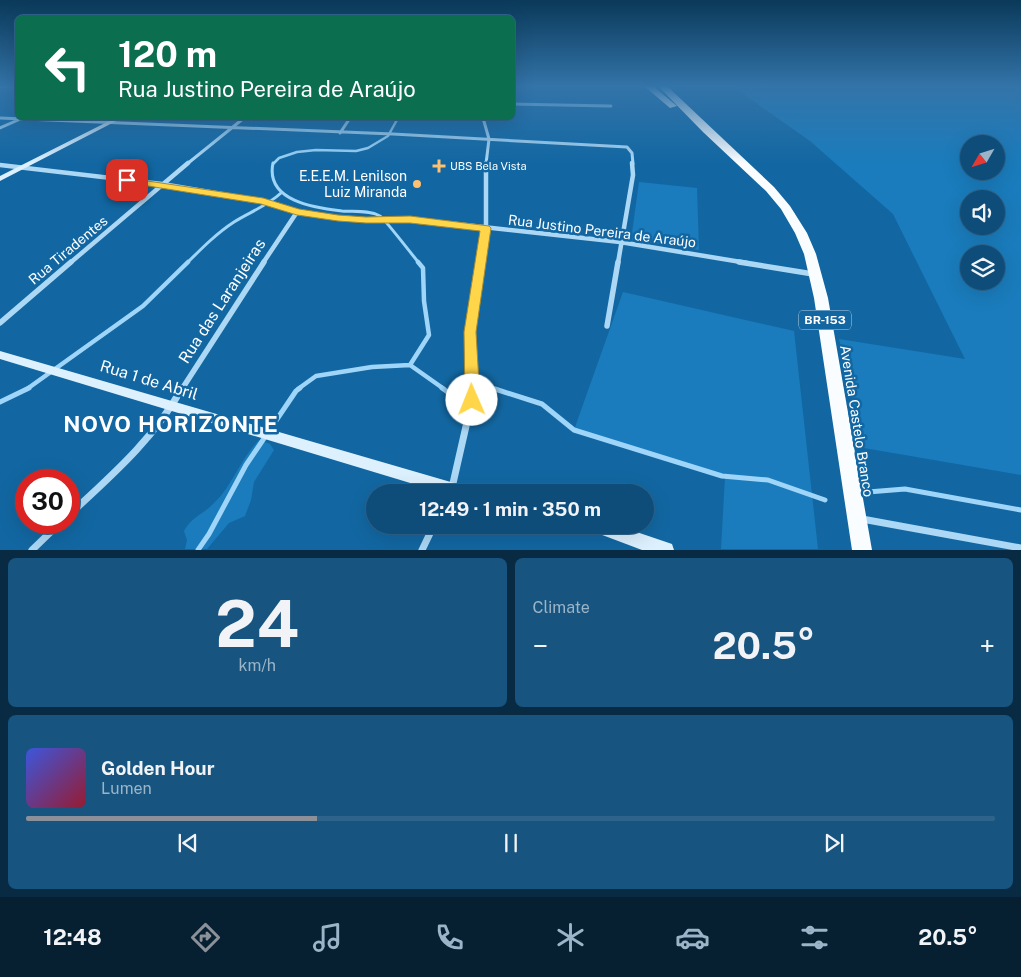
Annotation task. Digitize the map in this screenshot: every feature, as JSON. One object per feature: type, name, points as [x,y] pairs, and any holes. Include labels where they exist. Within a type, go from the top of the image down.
[{"type":"main road","name":"Avenida Castelo Branco","points":[[682,112],[706,130]]},
{"type":"main road","name":"Avenida Castelo Branco","points":[[688,112],[762,181],[786,208],[800,233],[815,274],[821,298],[862,550]]},
{"type":"street","points":[[0,118],[15,118]]},
{"type":"street","points":[[0,128],[18,120]]},
{"type":"street","points":[[57,120],[489,139],[620,146],[631,150],[633,175],[607,326]]},
{"type":"street","points":[[0,180],[115,120]]},
{"type":"street","name":"Rua Tiradentes","points":[[0,323],[162,184],[242,120]]},
{"type":"street","points":[[340,133],[349,120]]},
{"type":"street","points":[[456,484],[472,400],[470,332],[486,228],[485,170],[489,139],[484,120]]},
{"type":"street","name":"Rua Justino Pereira de Araújo","points":[[0,165],[20,169],[162,184],[263,201],[297,212],[356,220],[410,220],[620,242],[815,274]]},
{"type":"street","name":"Rua das Laranjeiras","points":[[80,505],[134,454],[173,408],[199,363],[297,212]]},
{"type":"street","name":"Rua 1 de Abril","points":[[0,355],[428,484]]},
{"type":"street","points":[[857,518],[1021,548]]},
{"type":"street","points":[[32,550],[49,534]]},
{"type":"street","points":[[422,550],[430,534]]},
{"type":"street","points":[[620,534],[666,550]]},
{"type":"shaded area","points":[[768,112],[1021,112],[1021,475],[864,448],[839,339],[965,359],[893,214],[810,141]]},
{"type":"shaded area","points":[[639,182],[697,188],[699,250],[631,240]]},
{"type":"shaded area","points":[[623,292],[794,331],[818,549],[721,549],[725,477],[574,430]]},
{"type":"shaded area","points":[[259,440],[270,444],[274,450],[254,482],[251,500],[245,516],[229,523],[207,549],[185,549],[187,540],[184,531],[187,526],[221,496],[252,447]]},
{"type":"waterway","points":[[273,164],[279,158],[297,152],[316,150],[356,151],[368,148],[388,136],[397,120]]},
{"type":"waterway","points":[[273,164],[273,176],[277,186],[284,194],[306,205],[319,208],[366,212],[380,216],[419,263]]},
{"type":"waterway","points":[[187,263],[228,226],[276,198],[281,193]]},
{"type":"waterway","points":[[27,389],[143,306],[188,262]]},
{"type":"waterway","points":[[410,365],[429,335],[424,301],[423,268],[418,262]]},
{"type":"waterway","points":[[298,389],[316,376],[372,367],[410,365]]},
{"type":"waterway","points":[[410,365],[444,389]]},
{"type":"waterway","points":[[198,550],[209,534],[246,465],[296,391],[300,388]]},
{"type":"waterway","points":[[442,388],[449,393],[495,389]]},
{"type":"waterway","points":[[0,402],[27,389]]},
{"type":"waterway","points":[[495,389],[542,404],[574,430],[722,476],[768,480],[825,500]]},
{"type":"waterway","points":[[868,492],[905,489],[1021,510]]},
{"type":"place","name":"UBS Bela Vista","points":[[439,166]]},
{"type":"place","name":"E.E.E.M. Lenilson Luiz Miranda","points":[[417,184]]},
{"type":"district","name":"NOVO HORIZONTE","points":[[171,424]]},
{"type":"route","points":[[127,180],[263,201],[297,212],[338,218],[410,220],[486,228],[470,332],[472,400]]}]
